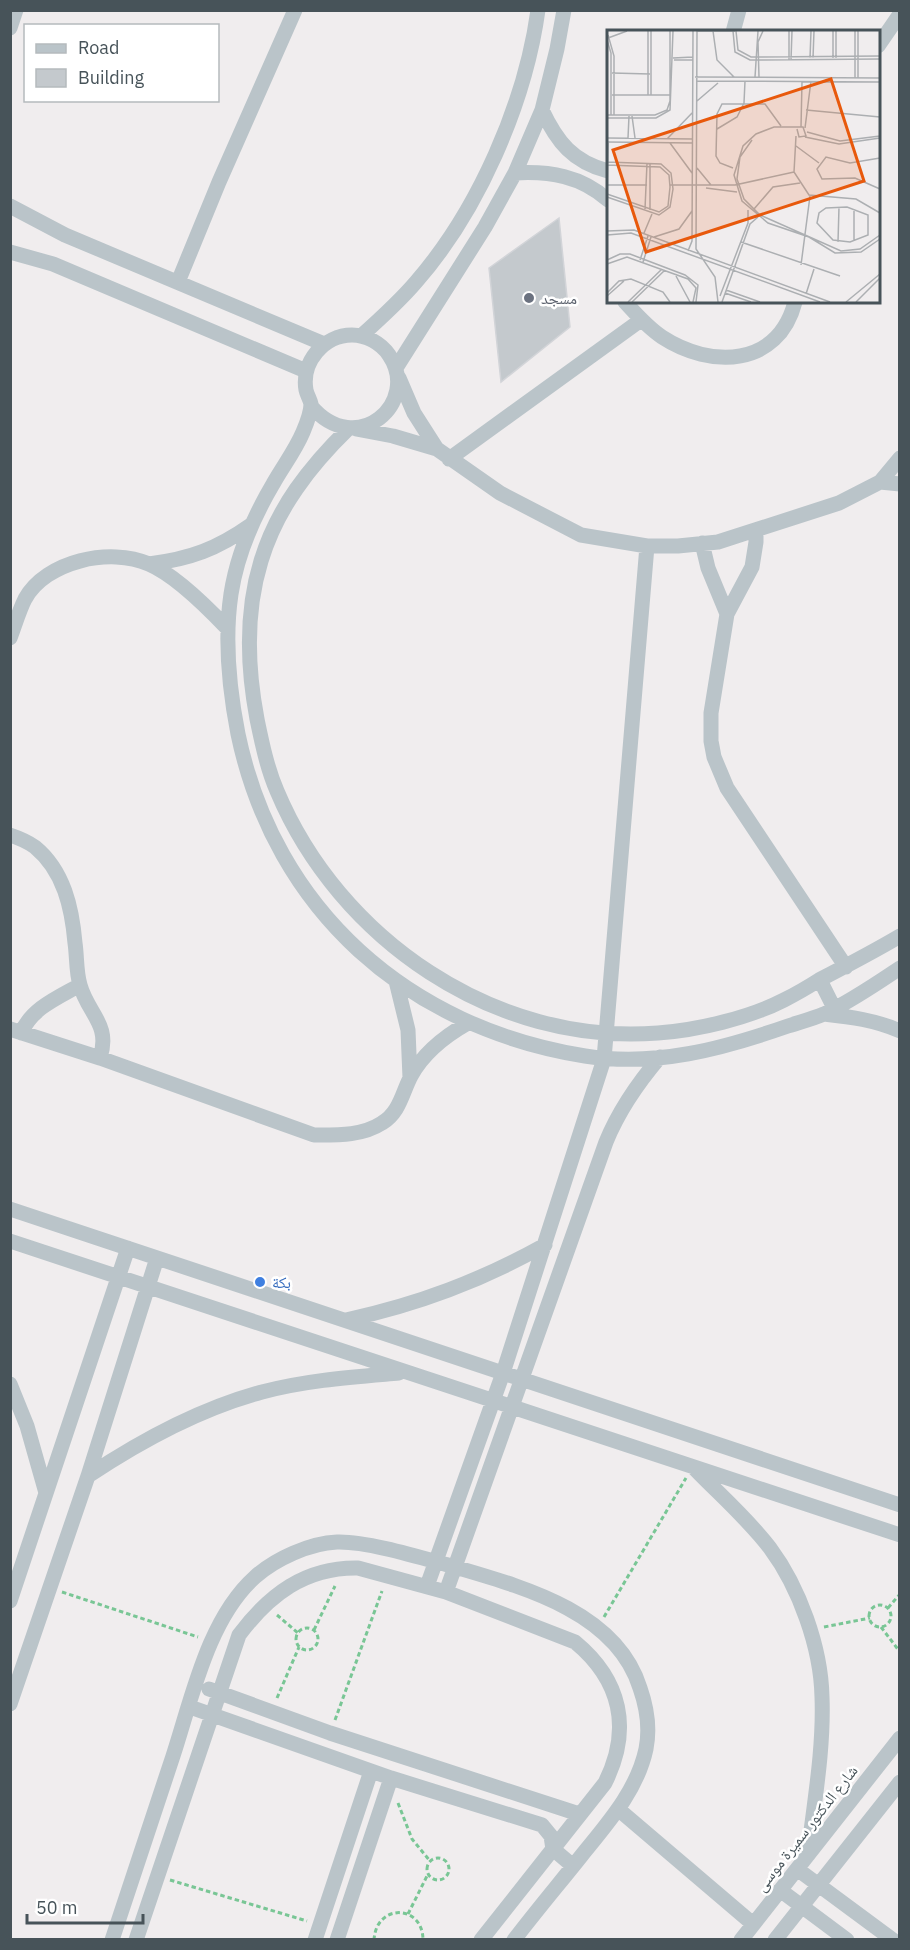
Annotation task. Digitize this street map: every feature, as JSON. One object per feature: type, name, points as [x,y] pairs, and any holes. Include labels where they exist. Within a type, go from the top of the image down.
[{"type":"street","points":[[10,28],[16,10]]},
{"type":"street","points":[[178,282],[219,182],[295,10]]},
{"type":"street","points":[[361,336],[417,282],[441,251],[462,218],[497,151],[519,92],[534,36],[538,10]]},
{"type":"street","points":[[564,10],[542,110],[515,173],[485,227],[396,371],[397,389],[392,404],[382,416],[369,425],[351,428],[326,450],[288,501],[266,549],[254,590],[249,622],[249,655],[262,746],[276,790],[298,835],[327,877],[360,916],[386,941],[414,963],[475,999],[516,1016],[560,1027],[606,1033],[656,1034],[737,1018],[782,1001],[900,936]]},
{"type":"street","points":[[734,30],[739,10]]},
{"type":"street","points":[[880,44],[900,14]]},
{"type":"street","points":[[542,110],[553,134],[571,154],[601,169],[584,183]]},
{"type":"street","points":[[515,173],[538,172],[562,175],[584,183],[607,199]]},
{"type":"street","points":[[10,206],[65,235],[324,344]]},
{"type":"street","points":[[10,252],[53,264],[306,371]]},
{"type":"street","points":[[626,303],[641,320],[662,337],[686,349],[711,357],[736,358],[760,351],[779,335],[792,314],[795,303]]},
{"type":"street","points":[[449,459],[641,320]]},
{"type":"street","points":[[437,449],[393,436],[334,425],[321,417],[311,406],[305,389],[306,371],[313,356],[324,344],[342,336],[361,336],[376,342],[388,353],[414,412],[437,449],[500,493],[581,535],[647,546],[718,542],[839,503],[880,482],[900,458]]},
{"type":"street","points":[[311,406],[303,433],[251,525],[239,558],[231,592],[227,628],[228,662],[233,708],[256,797],[278,845],[305,890],[338,931],[396,981],[431,1004],[468,1023],[555,1051],[604,1059],[660,1058],[706,1051],[750,1040],[829,1011],[900,968]]},
{"type":"street","points":[[880,482],[900,484]]},
{"type":"street","points":[[10,638],[26,598],[46,576],[74,562],[99,557],[124,558],[149,564],[177,561],[203,553],[228,541],[251,525]]},
{"type":"street","points":[[756,530],[752,567],[727,614],[711,713],[711,741],[717,765],[727,788],[846,967]]},
{"type":"street","points":[[702,543],[708,568],[727,614]]},
{"type":"street","points":[[427,1586],[493,1401],[604,1059],[647,546]]},
{"type":"street","points":[[149,564],[190,593],[227,628]]},
{"type":"street","points":[[10,835],[34,846],[52,863],[62,883],[70,905],[74,927],[80,985],[102,1029],[104,1039],[100,1058]]},
{"type":"street","points":[[820,980],[829,1011]]},
{"type":"street","points":[[396,981],[408,1029],[410,1078]]},
{"type":"street","points":[[16,1031],[25,1025],[36,1011],[80,985]]},
{"type":"street","points":[[829,1011],[900,1031]]},
{"type":"street","points":[[16,1031],[100,1058],[314,1135],[350,1135],[383,1123],[401,1103],[410,1078],[421,1061],[450,1033],[468,1023]]},
{"type":"street","points":[[446,1592],[615,1120],[643,1077],[660,1058]]},
{"type":"street","points":[[10,1209],[900,1505]]},
{"type":"street","points":[[10,1241],[900,1535]]},
{"type":"street","points":[[345,1320],[387,1311],[458,1288],[507,1266],[545,1245]]},
{"type":"street","points":[[10,1600],[128,1248]]},
{"type":"street","points":[[10,1704],[88,1476],[157,1258]]},
{"type":"street","points":[[88,1476],[128,1449],[171,1426],[216,1407],[262,1392],[309,1382],[407,1372]]},
{"type":"street","points":[[10,1384],[27,1426],[46,1493]]},
{"type":"street","points":[[692,1467],[770,1548],[797,1593],[810,1630],[822,1695],[820,1748],[808,1855]]},
{"type":"street","points":[[112,1940],[212,1641],[233,1600],[256,1576],[282,1559],[316,1545],[336,1542],[356,1543],[455,1567],[537,1595],[570,1609],[612,1638],[627,1658],[638,1681],[645,1703],[648,1726],[646,1749],[639,1770],[618,1809],[514,1940]]},
{"type":"street","points":[[136,1940],[238,1635],[256,1612],[277,1593],[302,1579],[343,1568],[358,1568],[446,1592],[574,1642],[592,1656],[613,1691],[621,1727],[614,1765],[605,1782],[481,1940]]},
{"type":"street","points":[[197,1684],[330,1732],[579,1814]]},
{"type":"street","points":[[190,1707],[391,1780],[542,1825],[551,1836],[553,1849],[573,1866]]},
{"type":"street","name":"شارع الدكتور سميرة موسى","points":[[741,1940],[900,1738]]},
{"type":"street","points":[[317,1932],[370,1771]]},
{"type":"street","points":[[337,1940],[391,1780]]},
{"type":"street","points":[[775,1940],[900,1782]]},
{"type":"street","points":[[618,1809],[753,1924]]},
{"type":"street","points":[[797,1869],[893,1940]]},
{"type":"street","points":[[780,1890],[847,1940]]},
{"type":"path","points":[[598,1627],[692,1467]]},
{"type":"path","points":[[314,1630],[343,1568]]},
{"type":"path","points":[[330,1732],[388,1576]]},
{"type":"path","points":[[49,1587],[212,1641]]},
{"type":"path","points":[[888,1608],[900,1594]]},
{"type":"path","points":[[264,1604],[298,1633]]},
{"type":"path","points":[[888,1608],[875,1607],[870,1618],[874,1625],[881,1627],[900,1652]]},
{"type":"path","points":[[881,1627],[888,1624],[891,1618],[888,1608]]},
{"type":"path","points":[[810,1630],[870,1618]]},
{"type":"path","points":[[304,1629],[314,1630],[319,1638],[316,1647],[307,1651],[299,1647],[296,1640],[298,1633],[304,1629]]},
{"type":"path","points":[[271,1711],[299,1647]]},
{"type":"path","points":[[391,1780],[412,1839],[430,1862]]},
{"type":"path","points":[[408,1914],[428,1875],[430,1862],[434,1859],[443,1859],[449,1866],[448,1875],[440,1880],[435,1880],[428,1875]]},
{"type":"path","points":[[157,1876],[317,1932]]},
{"type":"path","points":[[374,1940],[376,1926],[381,1920],[394,1913],[408,1914],[419,1923],[423,1940]]},
{"type":"building","name":"مسجد","points":[[559,218],[570,327],[501,382],[489,268]]},
{"type":"place","name":"مسجد","points":[[529,298]]},
{"type":"place","name":"بكة","points":[[260,1282]]}]
